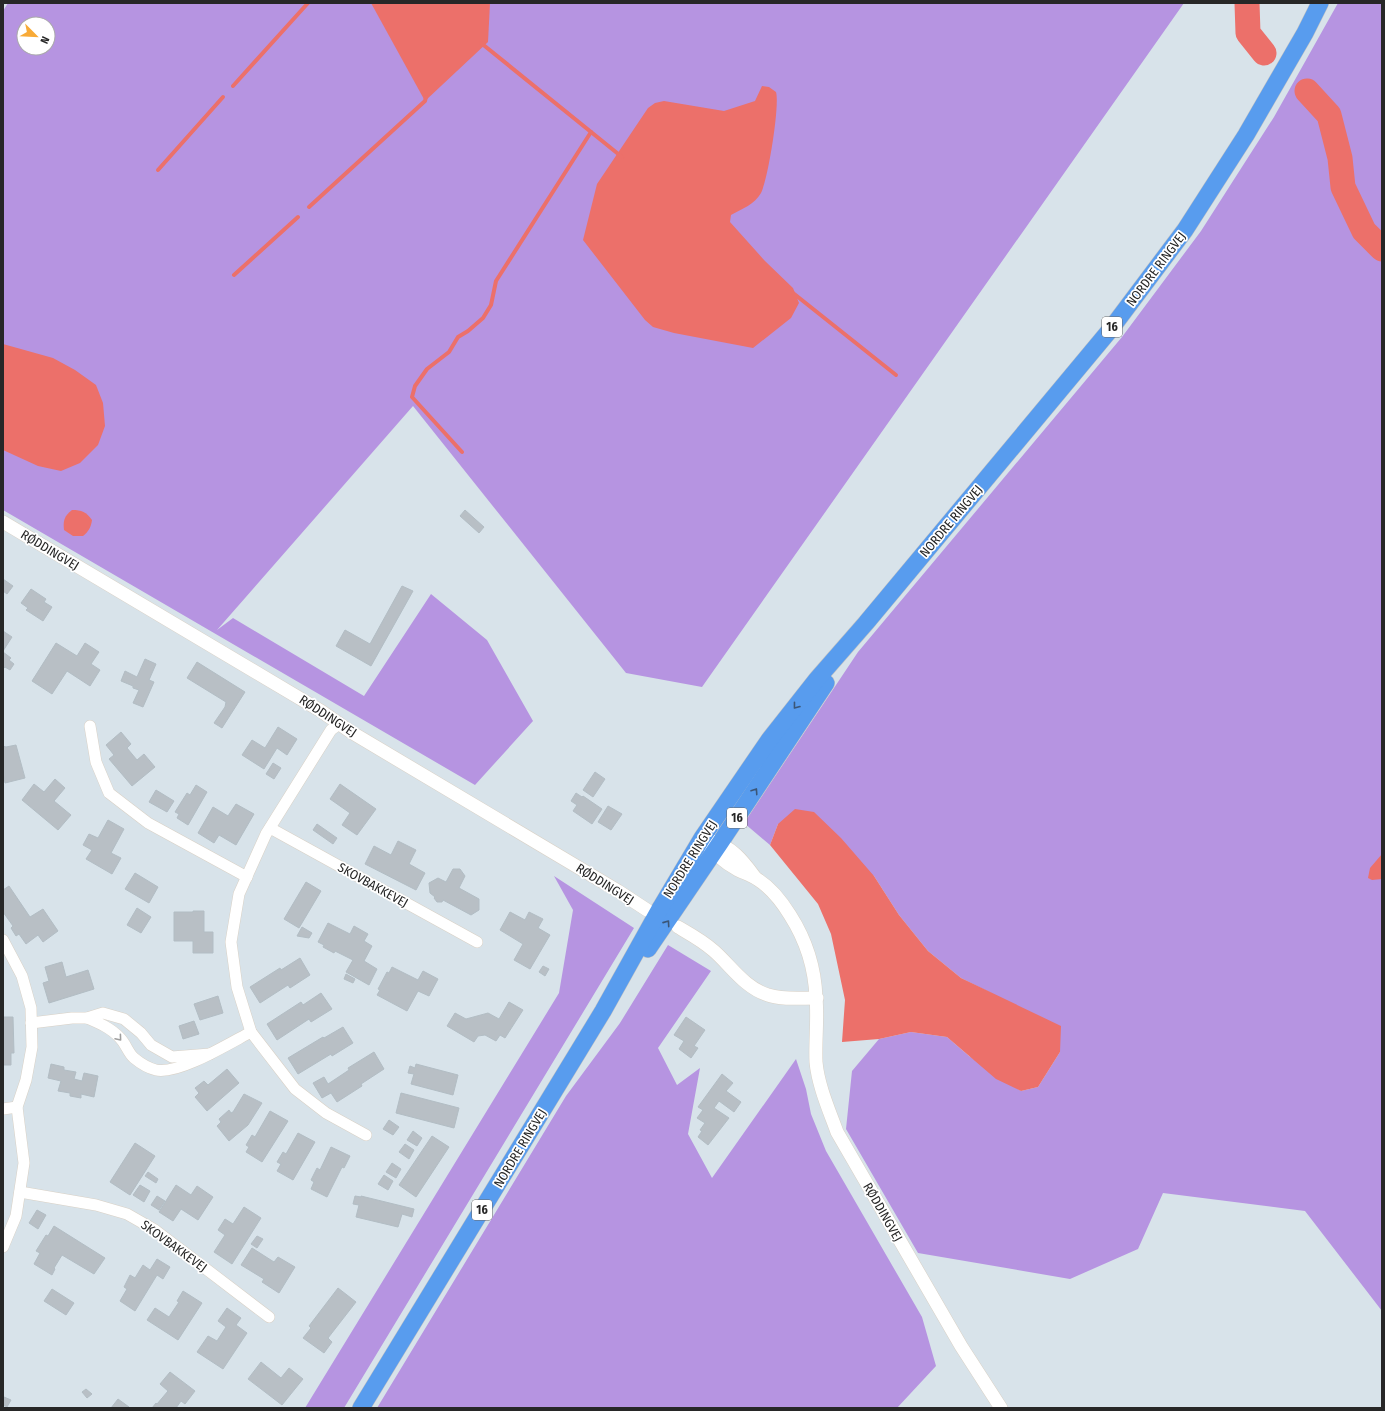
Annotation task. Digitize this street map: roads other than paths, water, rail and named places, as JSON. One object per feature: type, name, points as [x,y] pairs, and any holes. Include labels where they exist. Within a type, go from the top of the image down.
[{"type":"main road","name":"NORDRE RINGVEJ","points":[[361,1408],[603,1011],[660,907],[702,838],[769,740],[817,679],[866,623],[1110,330],[1185,230],[1246,135],[1305,33],[1320,3]]},
{"type":"main road","name":"NORDRE RINGVEJ","points":[[603,1011],[717,848],[866,623]]},
{"type":"street","name":"RØDDINGVEJ","points":[[4,526],[321,711],[358,736],[618,891],[647,910]]},
{"type":"street","points":[[339,724],[331,730],[270,828],[239,894],[232,942],[237,987],[251,1032],[295,1088],[326,1113],[366,1135]]},
{"type":"street","points":[[90,726],[96,762],[109,793],[148,823],[247,878]]},
{"type":"street","name":"SKOVBAKKEVEJ","points":[[270,828],[477,942]]},
{"type":"street","name":"RØDDINGVEJ","points":[[702,838],[717,848],[737,869],[757,879],[767,887],[790,914],[802,936],[812,965],[816,998],[816,1064],[824,1100],[837,1132],[957,1339],[1001,1408]]},
{"type":"street","points":[[678,927],[713,950],[749,985],[761,993],[785,998],[816,998]]},
{"type":"street","points":[[3,940],[22,976],[31,1008],[32,1048],[26,1080],[17,1107],[24,1163],[20,1192],[16,1216],[3,1247]]},
{"type":"street","points":[[31,1023],[72,1018],[87,1018],[103,1013],[124,1019],[141,1033],[151,1045],[172,1057],[210,1054]]},
{"type":"street","points":[[87,1018],[111,1029],[121,1039],[134,1058],[144,1065],[157,1070],[170,1069],[194,1062],[251,1032]]},
{"type":"street","points":[[3,1109],[17,1107]]},
{"type":"street","name":"SKOVBAKKEVEJ","points":[[20,1192],[96,1205],[127,1214],[155,1230],[269,1317]]},
{"type":"waterway","points":[[233,86],[308,3]]},
{"type":"waterway","points":[[1247,3],[1248,33],[1264,53]]},
{"type":"waterway","points":[[481,43],[622,157]]},
{"type":"waterway","points":[[1307,91],[1329,115],[1340,158],[1343,187],[1364,231],[1382,249]]},
{"type":"waterway","points":[[158,170],[223,97]]},
{"type":"waterway","points":[[309,207],[425,101],[426,97]]},
{"type":"waterway","points":[[462,452],[412,397],[415,386],[427,369],[449,352],[458,337],[468,331],[483,318],[491,305],[496,281],[591,132]]},
{"type":"waterway","points":[[234,275],[298,217]]},
{"type":"waterway","points":[[793,293],[896,375]]}]
